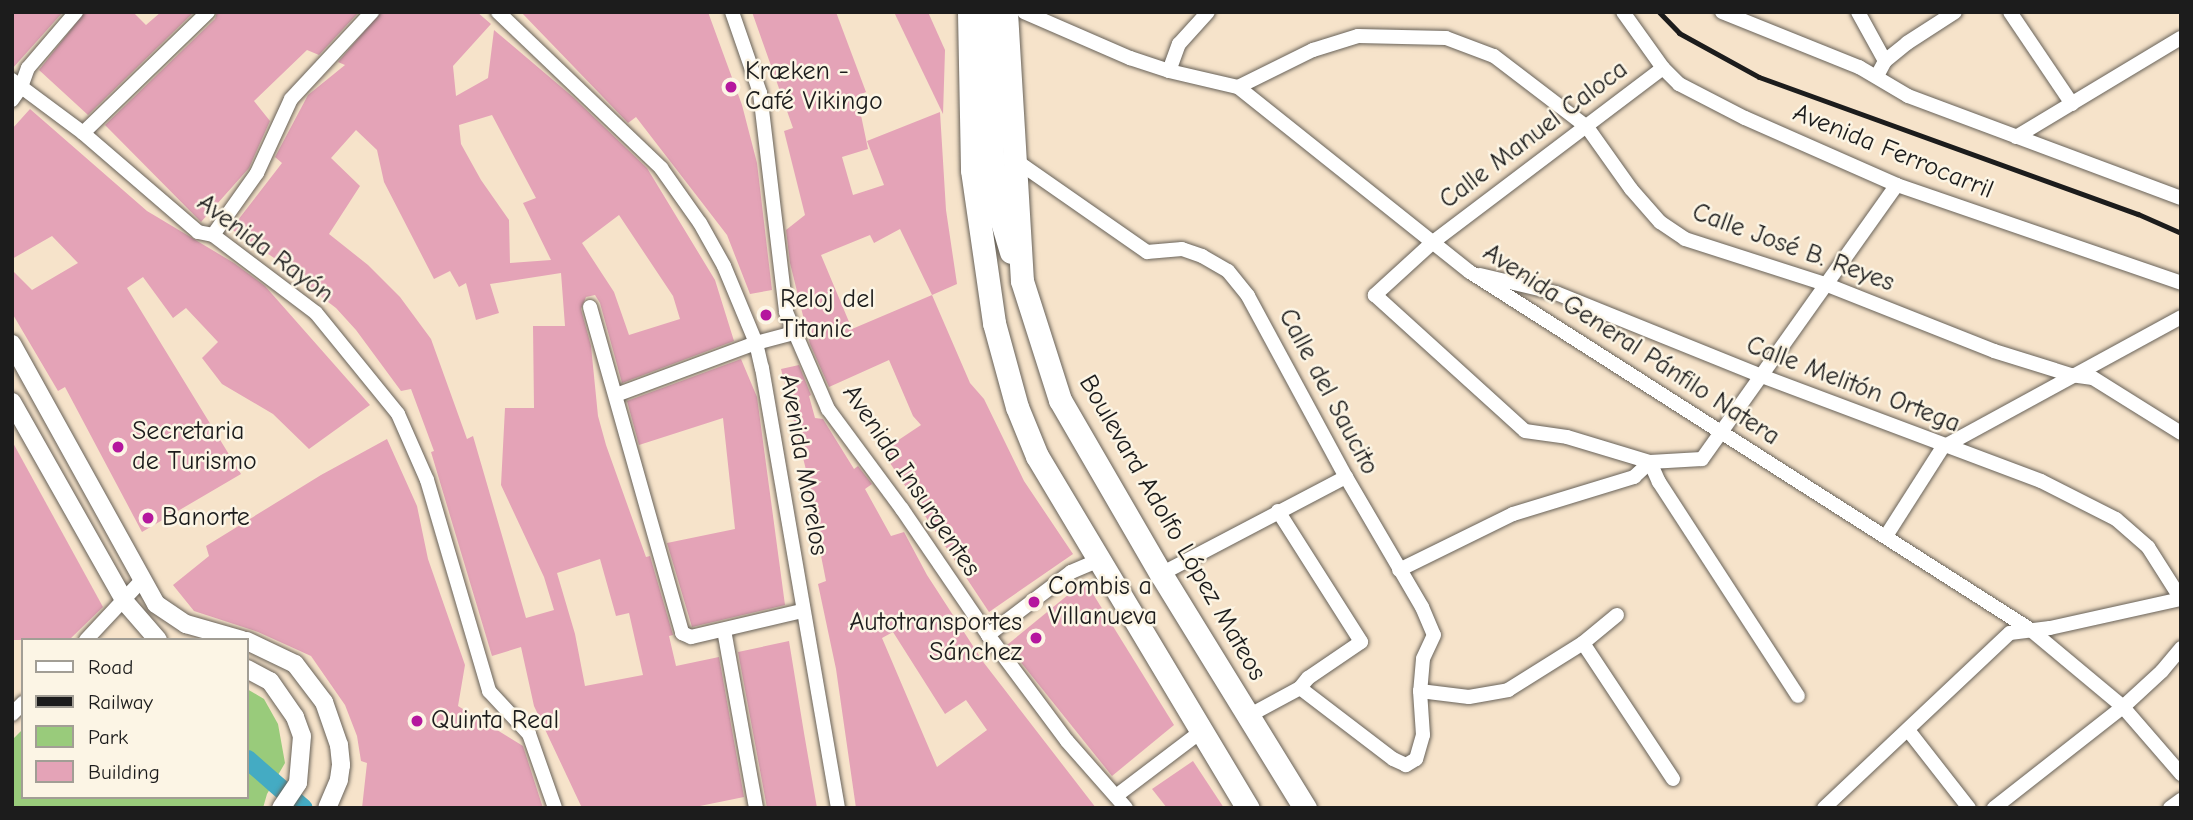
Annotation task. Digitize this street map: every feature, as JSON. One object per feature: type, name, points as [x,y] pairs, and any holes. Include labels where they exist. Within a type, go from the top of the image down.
[{"type":"main road","points":[[969,12],[972,170],[994,323],[1017,407],[1037,456],[1248,808]]},
{"type":"main road","points":[[990,12],[992,157],[998,205],[1022,281]]},
{"type":"main road","name":"Boulevard Adolfo López Mateos","points":[[1006,12],[1022,281],[1060,400],[1161,574],[1305,808]]},
{"type":"street","points":[[12,100],[17,84],[28,68],[76,12]]},
{"type":"street","points":[[83,133],[208,12]]},
{"type":"street","points":[[213,235],[257,173],[291,99],[372,12]]},
{"type":"street","name":"Avenida Morelos","points":[[498,12],[661,168],[712,244],[756,343],[838,808]]},
{"type":"street","name":"Avenida Insurgentes","points":[[732,12],[760,93],[786,312],[828,409],[902,509],[988,635],[1067,741],[1126,808]]},
{"type":"street","name":"Avenida General Pánfilo Natera","points":[[1024,12],[1169,71],[1238,87],[1470,272],[1718,433],[1886,536],[2031,630],[2123,707],[2181,774]]},
{"type":"street","points":[[1169,71],[1179,44],[1208,12]]},
{"type":"street","name":"Avenida Ferrocarril","points":[[1623,12],[1663,68],[1679,84],[1745,118],[1897,185],[2181,283]]},
{"type":"street","points":[[1723,12],[1878,76],[1908,96],[2181,198]]},
{"type":"street","points":[[1858,12],[1885,61]]},
{"type":"street","points":[[1878,76],[1885,61],[1907,43],[1955,12]]},
{"type":"street","points":[[2010,12],[2072,104]]},
{"type":"street","name":"Calle José B. Reyes","points":[[1238,87],[1313,50],[1358,36],[1446,38],[1494,56],[1587,127],[1631,190],[1660,222],[1685,239],[1825,284],[1994,351],[2071,375],[2092,378],[2181,433]]},
{"type":"street","points":[[2016,137],[2181,38]]},
{"type":"street","name":"Calle Manuel Caloca","points":[[1650,462],[1567,437],[1525,431],[1375,295],[1433,242],[1663,68]]},
{"type":"street","name":"Avenida Rayón","points":[[17,84],[83,133],[198,232],[213,235],[316,313],[398,414],[427,480],[489,691],[529,734],[555,808]]},
{"type":"street","name":"Calle del Saucito","points":[[1015,160],[1147,252],[1182,249],[1202,256],[1228,271],[1248,296],[1346,477],[1422,607],[1434,635],[1423,659],[1420,691],[1423,735],[1416,759],[1406,765],[1393,759],[1300,688]]},
{"type":"street","points":[[1399,570],[1513,514],[1634,477],[1650,462],[1702,459],[1759,375],[1897,185]]},
{"type":"street","name":"Calle Melitón Ortega","points":[[1470,272],[1556,293],[1943,447],[2041,481],[2116,519],[2148,547],[2181,599]]},
{"type":"street","points":[[590,307],[682,634],[691,637],[802,611]]},
{"type":"street","points":[[1886,536],[1943,447],[2181,317]]},
{"type":"street","points":[[616,395],[756,343],[793,333]]},
{"type":"street","points":[[12,344],[156,604],[167,614],[186,624],[237,638]]},
{"type":"street","points":[[12,402],[125,602],[156,638]]},
{"type":"street","points":[[1650,462],[1659,481],[1798,696]]},
{"type":"street","points":[[1161,574],[1346,477]]},
{"type":"street","points":[[1250,715],[1300,688],[1308,678],[1361,642],[1278,511]]},
{"type":"street","points":[[988,635],[1071,572],[1099,560]]},
{"type":"street","points":[[88,638],[125,602],[143,579]]},
{"type":"street","points":[[1824,808],[2010,633],[2181,599]]},
{"type":"street","points":[[1420,691],[1469,696],[1508,690],[1583,643],[1616,615]]},
{"type":"street","points":[[724,630],[756,808]]},
{"type":"street","points":[[248,642],[296,664],[324,702],[339,745],[341,765],[339,780],[327,808]]},
{"type":"street","points":[[1583,643],[1673,779]]},
{"type":"street","points":[[1994,808],[2123,707],[2162,671],[2181,648]]},
{"type":"street","points":[[248,670],[270,681],[295,717],[302,736],[298,783],[281,808]]},
{"type":"street","points":[[1116,796],[1203,730]]},
{"type":"street","points":[[1908,730],[1969,808]]},
{"type":"street","points":[[2170,808],[2181,800]]},
{"type":"green space","points":[[248,690],[264,699],[278,724],[285,763],[267,794],[263,808],[12,808],[12,740],[21,731],[21,799],[248,799]]},
{"type":"building","points":[[12,12],[63,12],[12,69]]},
{"type":"building","points":[[85,12],[133,12],[146,25],[161,12],[194,12],[88,115],[39,70]]},
{"type":"building","points":[[217,12],[359,12],[319,55],[307,50],[254,101],[270,121],[249,168],[201,222],[105,125],[215,19]]},
{"type":"building","points":[[381,12],[477,12],[491,24],[453,66],[456,96],[488,78],[494,30],[573,97],[647,168],[715,280],[734,341],[622,383],[600,303],[595,295],[586,297],[581,309],[591,346],[598,416],[646,557],[650,556],[673,635],[669,636],[676,666],[719,657],[744,797],[690,808],[582,808],[534,706],[521,647],[492,656],[431,452],[434,451],[411,389],[401,391],[356,330],[336,308],[299,280],[301,276],[231,229],[282,163],[275,157],[308,95],[345,65],[338,62]],"holes":[[[492,115],[536,198],[523,203],[551,260],[510,263],[509,220],[481,180],[461,144],[459,125]],[[356,130],[377,150],[384,182],[434,279],[450,271],[459,287],[466,283],[476,320],[499,313],[490,284],[561,273],[565,326],[533,326],[534,408],[505,408],[501,485],[544,577],[554,610],[526,618],[473,436],[467,439],[431,339],[400,297],[368,265],[329,234],[360,186],[331,158]],[[619,215],[673,296],[680,319],[629,335],[614,292],[582,243]],[[600,559],[616,616],[629,613],[643,675],[585,686],[575,634],[557,573]]]},
{"type":"building","points":[[521,12],[708,12],[742,105],[757,163],[772,290],[750,294],[727,235],[636,117],[628,123]]},
{"type":"building","points":[[752,12],[836,12],[866,92],[857,96],[868,149],[842,157],[853,195],[884,185],[867,141],[940,112],[946,210],[957,284],[932,295],[970,383],[984,399],[1024,481],[1073,554],[989,612],[882,451],[921,425],[913,416],[889,360],[829,387],[810,344],[790,263],[786,230],[805,215],[784,131],[793,128]],"holes":[[[900,229],[932,295],[852,329],[821,255],[870,235],[874,243]]]},
{"type":"building","points":[[894,12],[928,12],[945,50],[943,114]]},
{"type":"building","points":[[30,109],[147,211],[234,263],[265,286],[370,405],[309,449],[273,414],[222,384],[202,358],[218,342],[186,308],[173,318],[143,277],[127,288],[241,474],[142,532],[65,387],[58,391],[12,313],[12,270],[32,290],[78,263],[52,236],[12,259],[12,129]]},
{"type":"building","points":[[741,359],[757,397],[785,605],[692,627],[667,543],[735,529],[723,418],[639,445],[627,401]]},
{"type":"building","points":[[799,365],[811,395],[809,396],[815,418],[823,419],[854,469],[858,466],[872,484],[865,489],[891,536],[904,532],[927,575],[984,663],[1096,808],[856,808],[836,669],[818,584],[826,581],[809,495],[812,494],[781,369]],"holes":[[[893,632],[945,714],[966,700],[987,730],[937,767],[882,638]]]},
{"type":"building","points":[[387,439],[417,506],[428,559],[465,665],[458,706],[523,746],[543,808],[362,808],[367,763],[361,761],[357,736],[345,705],[311,656],[258,632],[194,611],[173,585],[209,556],[206,546],[321,475]]},
{"type":"building","points":[[12,441],[103,607],[71,638],[12,640]]},
{"type":"building","points":[[1085,581],[1174,725],[1112,776],[1007,645]]},
{"type":"building","points":[[789,641],[817,808],[767,808],[738,652]]},
{"type":"building","points":[[1193,761],[1224,808],[1167,808],[1152,789]]},
{"type":"waterway","points":[[248,760],[303,808]]},
{"type":"railway","points":[[1659,12],[1679,33],[1759,77],[2138,214],[2181,233]]},
{"type":"place","name":"Kræken - Café Vikingo","points":[[731,87]]},
{"type":"place","name":"Reloj del Titanic","points":[[766,315]]},
{"type":"place","name":"Secretaria de Turismo","points":[[118,447]]},
{"type":"place","name":"Banorte","points":[[148,518]]},
{"type":"place","name":"Combis a Villanueva","points":[[1034,602]]},
{"type":"place","name":"Autotransportes Sánchez","points":[[1036,638]]},
{"type":"place","name":"Quinta Real","points":[[417,721]]}]
